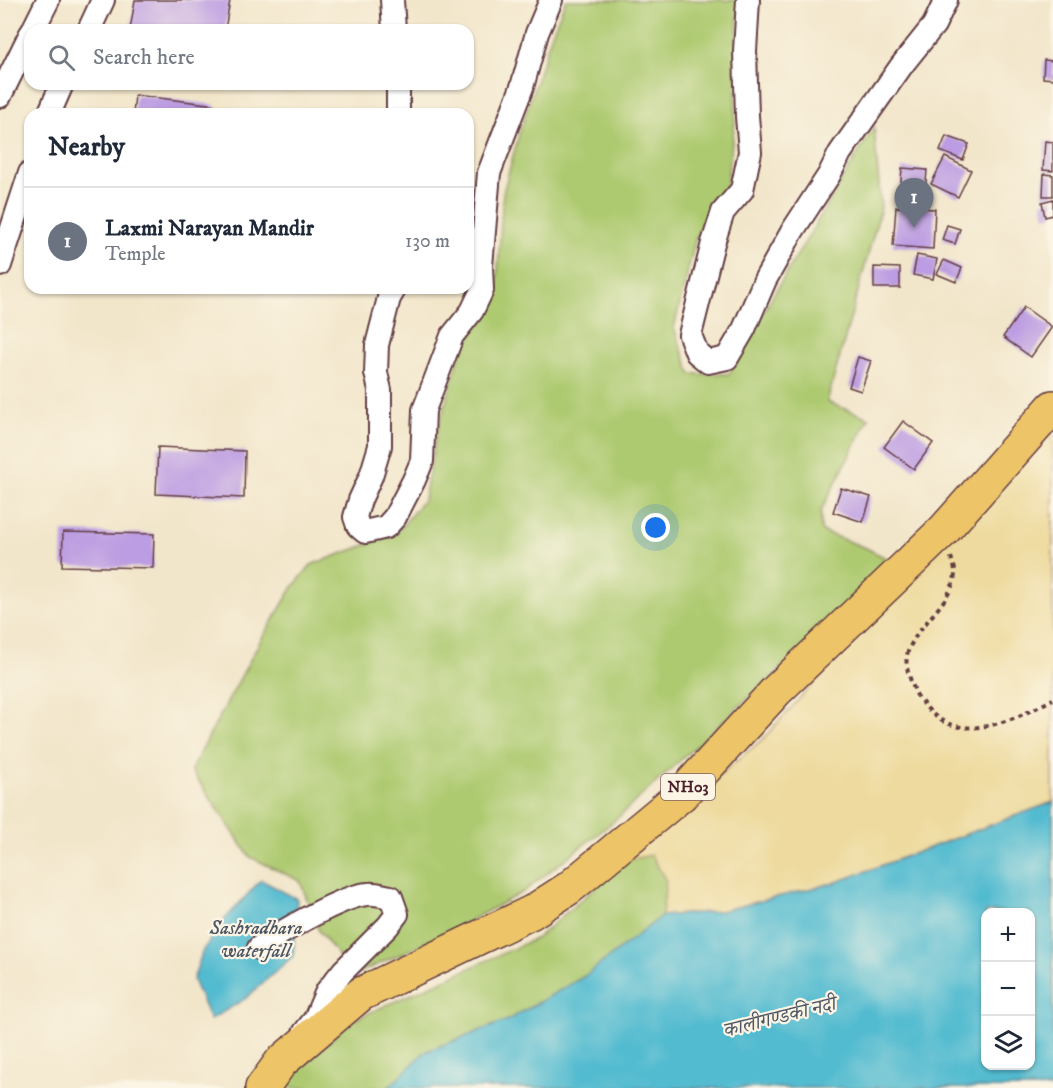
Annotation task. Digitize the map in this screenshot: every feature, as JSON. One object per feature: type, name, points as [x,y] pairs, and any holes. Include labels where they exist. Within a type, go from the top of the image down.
[{"type":"highway","name":"NH03","points":[[272,1075],[361,993],[532,912],[568,888],[681,795],[776,691],[944,531],[1053,407]]},
{"type":"street","points":[[36,24],[48,0]]},
{"type":"street","points":[[92,24],[103,0]]},
{"type":"street","points":[[392,0],[394,24]]},
{"type":"street","points":[[391,294],[377,345],[376,373],[380,390],[380,446],[372,477],[360,500],[355,517],[358,526],[365,532],[386,527],[395,517],[414,480],[422,461],[424,410],[452,336],[472,311],[482,290],[481,266],[489,173],[522,87],[537,33],[551,0]]},
{"type":"street","points":[[748,0],[745,51],[750,152],[742,190],[723,212],[690,335],[697,353],[708,362],[727,358],[744,329],[765,280],[840,153],[902,65],[934,25],[946,0]]},
{"type":"street","points":[[0,96],[24,47]]},
{"type":"street","points":[[52,108],[59,90]]},
{"type":"street","points":[[398,90],[398,108]]},
{"type":"street","points":[[0,266],[24,192]]},
{"type":"street","points":[[259,948],[273,937],[321,912],[367,894],[391,897],[398,914],[327,991],[315,1019],[272,1075]]},
{"type":"path","points":[[944,531],[955,571],[951,590],[923,625],[908,650],[907,669],[915,693],[934,717],[955,726],[981,729],[1004,723],[1053,699]]},
{"type":"green space","points":[[566,0],[738,0],[735,122],[726,186],[696,237],[674,328],[691,374],[729,374],[775,292],[874,127],[881,208],[827,402],[869,418],[821,511],[821,531],[866,548],[896,563],[613,822],[523,892],[443,935],[354,975],[319,931],[300,881],[250,857],[191,770],[259,643],[293,587],[311,565],[396,534],[424,499],[437,432],[461,351],[496,298],[503,193],[519,134],[552,33]]},
{"type":"green space","points":[[651,855],[666,881],[662,916],[585,976],[508,1020],[425,1052],[388,1088],[280,1088],[351,1021],[537,938],[627,860]]},
{"type":"sand","points":[[1053,420],[1053,802],[837,882],[721,911],[662,916],[666,881],[651,855],[627,860],[704,788],[763,739]]},
{"type":"water","name":"कालीगण्डकी नदी","points":[[1053,802],[1053,1088],[388,1088],[425,1052],[508,1020],[585,976],[662,916],[721,911],[837,882]]},
{"type":"water","name":"Sashradhara waterfall","points":[[261,880],[297,899],[293,956],[245,999],[210,1020],[193,980],[203,950],[224,920]]},
{"type":"building","points":[[135,0],[230,0],[226,24],[131,24]]},
{"type":"building","points":[[1044,60],[1053,61],[1053,79],[1043,78]]},
{"type":"building","points":[[135,95],[215,105],[215,108],[134,108]]},
{"type":"building","points":[[946,136],[969,144],[963,160],[940,151]]},
{"type":"building","points":[[1045,141],[1053,142],[1053,171],[1043,170]]},
{"type":"building","points":[[945,157],[971,170],[958,197],[931,184]]},
{"type":"building","points":[[902,168],[927,170],[924,207],[899,205]]},
{"type":"building","points":[[1044,174],[1053,175],[1053,196],[1043,196]]},
{"type":"building","points":[[1053,199],[1053,215],[1045,217],[1042,202]]},
{"type":"building","points":[[896,207],[935,209],[933,249],[893,246]]},
{"type":"building","points":[[947,225],[960,229],[955,244],[942,240]]},
{"type":"building","points":[[917,255],[937,259],[933,279],[913,275]]},
{"type":"building","points":[[944,260],[962,268],[956,282],[937,274]]},
{"type":"building","points":[[874,267],[900,268],[900,288],[874,288]]},
{"type":"building","points":[[1024,307],[1052,327],[1031,357],[1003,337]]},
{"type":"building","points":[[858,357],[871,361],[861,391],[849,387]]},
{"type":"building","points":[[903,421],[933,443],[914,469],[884,447]]},
{"type":"building","points":[[158,447],[245,451],[244,498],[156,494]]},
{"type":"building","points":[[841,488],[871,497],[863,522],[833,512]]},
{"type":"building","points":[[63,532],[154,534],[153,568],[62,566]]},
{"type":"place","name":"Laxmi Narayan Mandir","points":[[914,228]]}]
